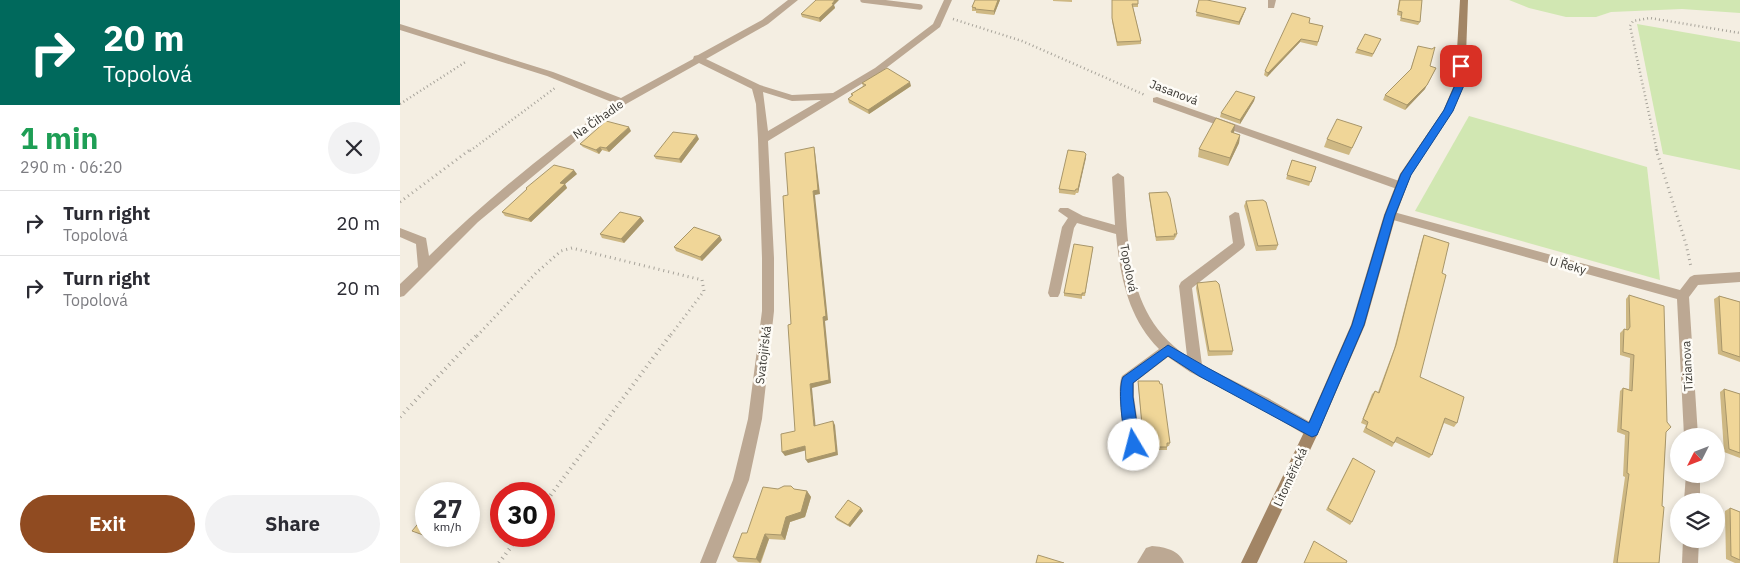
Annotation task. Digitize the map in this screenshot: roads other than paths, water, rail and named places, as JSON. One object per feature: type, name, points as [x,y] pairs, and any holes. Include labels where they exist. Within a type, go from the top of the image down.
[{"type":"main road","name":"Litoměřická","points":[[1249,563],[1312,431],[1358,325],[1390,215],[1406,174],[1448,111],[1460,83],[1464,0]]},
{"type":"street","name":"Na Čihadle","points":[[400,292],[474,219],[558,148],[622,102],[765,22],[794,0]]},
{"type":"street","points":[[763,139],[878,70],[937,25],[948,0]]},
{"type":"street","points":[[400,27],[566,80],[622,102]]},
{"type":"street","points":[[698,58],[757,87],[792,98],[836,96]]},
{"type":"street","name":"Svatojiřská","points":[[708,563],[741,480],[755,419],[768,311],[768,258],[763,139],[761,104],[757,87]]},
{"type":"street","name":"Jasanová","points":[[1157,100],[1401,186]]},
{"type":"street","name":"Topolová","points":[[1118,176],[1122,231],[1130,287],[1144,322],[1168,350],[1195,367],[1312,431]]},
{"type":"street","points":[[1054,293],[1069,214],[1122,231]]},
{"type":"street","name":"U Řeky","points":[[1390,215],[1684,296]]},
{"type":"street","points":[[1195,367],[1185,286],[1239,246],[1235,216]]},
{"type":"street","points":[[400,232],[422,241],[424,268]]},
{"type":"street","points":[[1684,296],[1694,280],[1740,277]]},
{"type":"street","name":"Tizianova","points":[[1684,296],[1691,428]]},
{"type":"street","points":[[1134,445],[1127,397],[1127,380],[1168,350]]},
{"type":"street","points":[[1690,563],[1691,548]]},
{"type":"street","points":[[1145,563],[1152,554],[1164,555],[1176,563]]},
{"type":"lane","points":[[863,0],[920,7]]}]
